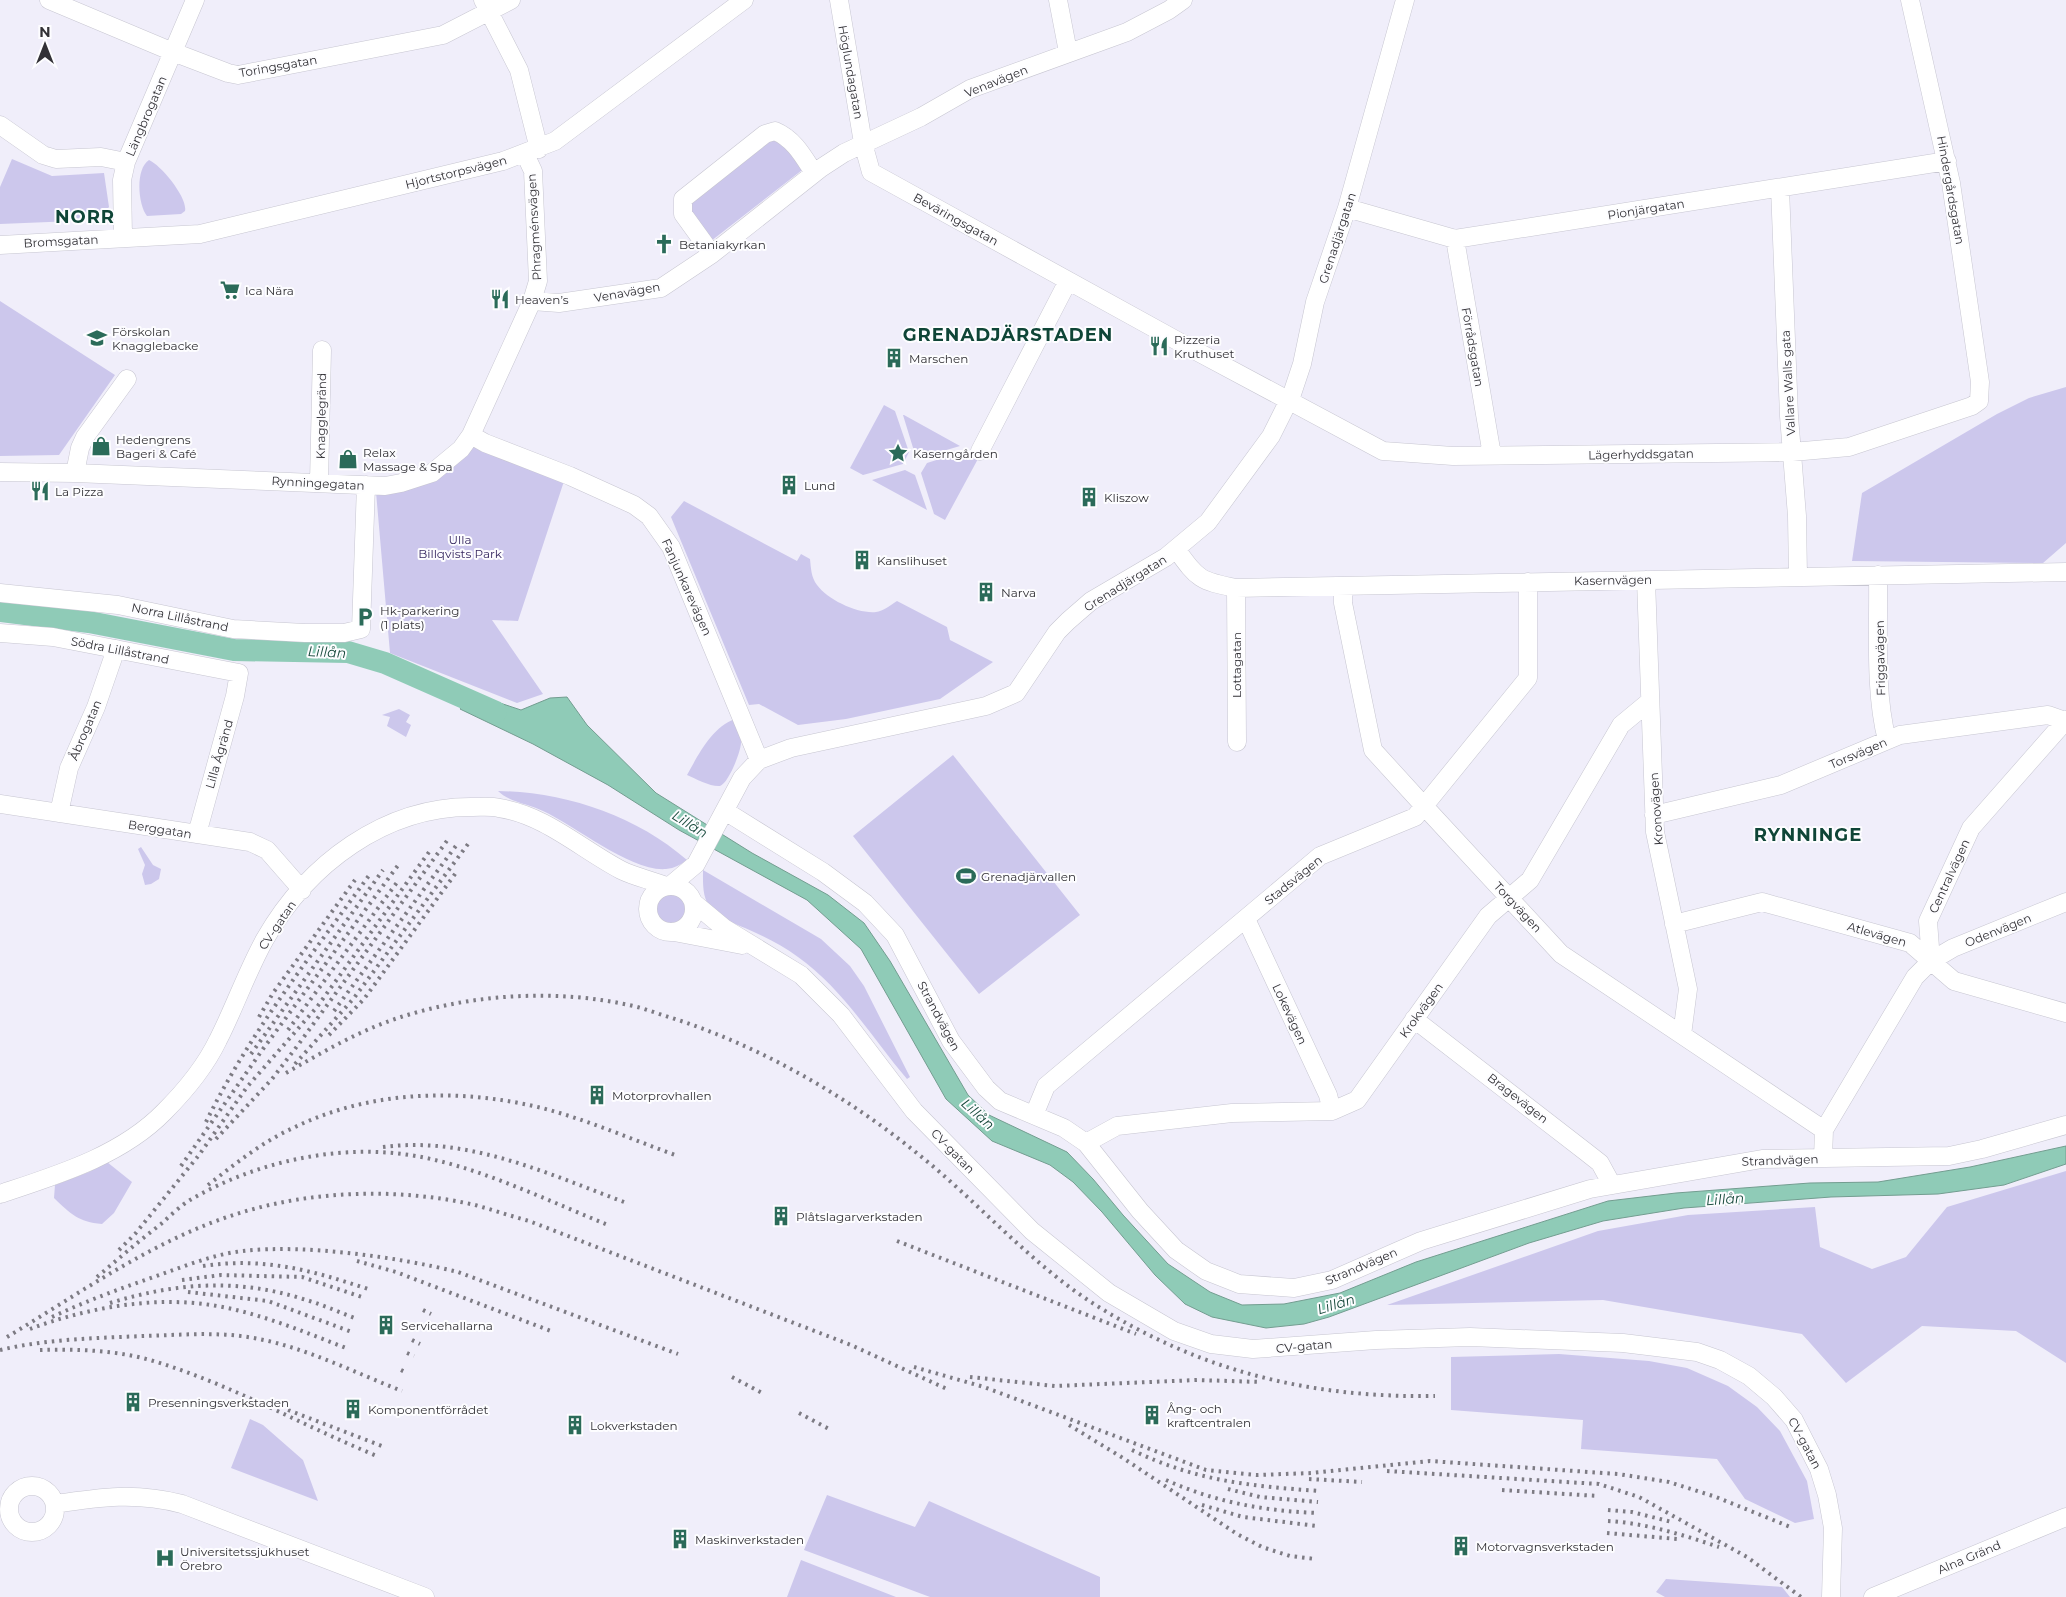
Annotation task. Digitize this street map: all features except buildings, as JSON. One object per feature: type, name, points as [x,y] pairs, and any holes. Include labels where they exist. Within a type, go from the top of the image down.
[{"type":"street","name":"Toringsgatan","points":[[49,0],[173,52],[238,75],[444,34],[485,5],[500,7],[511,0]]},
{"type":"street","name":"Längbrogatan","points":[[123,237],[122,180],[126,162],[196,0]]},
{"type":"street","name":"Hjortstorpsvägen","points":[[123,237],[200,234],[503,161],[532,151],[573,128],[744,0]]},
{"type":"street","name":"Höglundagatan","points":[[839,0],[863,143]]},
{"type":"street","points":[[1058,0],[1068,52]]},
{"type":"street","name":"Venavägen","points":[[532,301],[559,303],[661,288],[712,254],[814,173],[844,153],[921,117],[970,89],[1140,26],[1183,0]]},
{"type":"street","name":"Grenadjärgatan","points":[[669,885],[696,864],[742,778],[759,760],[791,748],[998,703],[1016,693],[1057,632],[1072,617],[1091,601],[1166,557],[1208,522],[1272,436],[1289,400],[1302,364],[1315,302],[1348,208],[1405,0]]},
{"type":"street","name":"Hindergårdsgatan","points":[[1910,0],[1947,161],[1980,382]]},
{"type":"street","name":"Phragménsvägen","points":[[485,5],[519,70],[532,151],[538,281],[532,301]]},
{"type":"street","points":[[0,125],[43,155],[56,159],[101,157],[126,162]]},
{"type":"street","points":[[712,254],[682,214],[683,199],[695,188],[765,134],[775,131],[785,135],[796,146],[814,173]]},
{"type":"street","name":"Beväringsgatan","points":[[863,143],[871,172],[1289,400]]},
{"type":"street","name":"Pionjärgatan","points":[[1348,208],[1455,239],[1947,161]]},
{"type":"street","name":"Vallare Walls gata","points":[[1780,188],[1792,452],[1797,516],[1798,577]]},
{"type":"street","name":"Bromsgatan","points":[[0,245],[123,237]]},
{"type":"street","name":"Förrådsgatan","points":[[1455,239],[1492,455]]},
{"type":"street","points":[[980,451],[1068,281]]},
{"type":"street","name":"Rynningegatan","points":[[0,472],[75,473],[366,485],[401,483],[432,473],[448,461],[471,435],[532,301]]},
{"type":"street","name":"Knagglegränd","points":[[319,482],[322,350]]},
{"type":"street","points":[[75,473],[80,448],[85,437],[127,379]]},
{"type":"street","name":"Lägerhyddsgatan","points":[[1289,400],[1382,450],[1453,456],[1792,452],[1849,446],[1972,406],[1979,401],[1980,382]]},
{"type":"street","name":"Fanjunkarevägen","points":[[471,435],[485,443],[613,494],[650,516],[671,547],[759,760]]},
{"type":"street","name":"Norra Lillåstrand","points":[[0,593],[118,605],[232,628],[305,633],[344,633],[361,629],[366,485]]},
{"type":"street","name":"Kasernvägen","points":[[1176,549],[1195,575],[1213,584],[1236,588],[2066,572]]},
{"type":"street","name":"Friggavägen","points":[[1878,575],[1881,704],[1887,740]]},
{"type":"street","name":"Kronovägen","points":[[1646,580],[1655,832],[1688,989],[1682,1034]]},
{"type":"street","name":"Stadsvägen","points":[[1034,1115],[1046,1086],[1320,856],[1415,817],[1528,678],[1528,582]]},
{"type":"street","name":"Torgvägen","points":[[1343,586],[1343,603],[1373,750],[1561,954],[1824,1130]]},
{"type":"street","name":"Lottagatan","points":[[1236,588],[1237,742]]},
{"type":"street","name":"Södra Lillåstrand","points":[[0,633],[53,637],[239,673]]},
{"type":"street","name":"Åbrogatan","points":[[59,813],[69,768],[96,707],[116,649]]},
{"type":"street","name":"Lilla Ågränd","points":[[197,834],[235,696],[239,673]]},
{"type":"street","name":"Krokvägen","points":[[1086,1143],[1117,1126],[1232,1113],[1332,1111],[1356,1100],[1488,916],[1530,880],[1621,725],[1650,701]]},
{"type":"street","name":"Torsvägen","points":[[1654,815],[1781,785],[1900,735],[2048,715],[2065,721]]},
{"type":"street","name":"Centralvägen","points":[[1931,961],[1928,921],[1971,828],[2065,721]]},
{"type":"street","name":"Berggatan","points":[[0,804],[250,842],[267,850],[302,890]]},
{"type":"street","name":"CV-gatan","points":[[0,1194],[81,1164],[127,1142],[163,1113],[206,1061],[266,938],[302,890],[334,857],[372,832],[414,815],[453,807],[498,808],[544,823],[622,870],[669,885]]},
{"type":"street","name":"Strandvägen","points":[[721,817],[847,888],[882,918],[907,955],[951,1041],[970,1070],[1000,1101],[1064,1128],[1086,1143],[1140,1211],[1176,1250],[1190,1262],[1214,1275],[1239,1284],[1256,1287],[1294,1288],[1332,1280],[1421,1241],[1578,1191],[1762,1159],[1948,1156],[1982,1149],[2066,1125]]},
{"type":"street","name":"Grenadjärgatan","points":[[693,901],[696,864]]},
{"type":"street","name":"CV-gatan","points":[[622,870],[637,886],[648,908]]},
{"type":"street","points":[[669,885],[682,888],[693,901],[692,919],[685,928],[674,932],[662,930],[649,917],[648,908],[653,893],[669,885]]},
{"type":"street","name":"CV-gatan","points":[[693,901],[724,928],[801,975],[841,1015],[914,1112],[1032,1231],[1109,1293],[1138,1312],[1185,1336],[1211,1344],[1253,1349],[1423,1338],[1571,1340],[1681,1349],[1705,1355],[1735,1368],[1762,1386],[1786,1409],[1801,1431],[1819,1469],[1828,1495],[1833,1528],[1830,1597]]},
{"type":"street","name":"Atlevägen","points":[[1674,924],[1762,902],[1910,943],[1954,982],[2066,1013]]},
{"type":"street","name":"Odenvägen","points":[[1931,961],[1953,948],[2066,902]]},
{"type":"street","name":"Lokevägen","points":[[1246,919],[1328,1095],[1332,1111]]},
{"type":"street","name":"CV-gatan","points":[[674,932],[761,950]]},
{"type":"street","points":[[1823,1158],[1824,1130],[1915,977],[1931,961]]},
{"type":"street","name":"Bragevägen","points":[[1414,1019],[1586,1152],[1600,1164],[1612,1185]]},
{"type":"street","points":[[26,1487],[39,1487],[47,1492],[55,1504],[52,1521],[39,1530],[24,1530],[5,1514],[10,1506],[8,1491],[26,1487]]},
{"type":"street","points":[[55,1504],[125,1495],[173,1501],[425,1597]]},
{"type":"street","name":"Alna Gränd","points":[[1873,1597],[2066,1517]]},
{"type":"green space","points":[[777,135],[806,167],[711,241],[689,209],[692,198]]},
{"type":"green space","points":[[12,159],[52,176],[104,173],[109,207],[98,220],[0,224],[0,187]]},
{"type":"green space","points":[[149,160],[160,168],[178,190],[185,205],[185,211],[181,214],[147,216],[144,211],[139,187],[142,171]]},
{"type":"green space","points":[[0,301],[115,375],[59,455],[0,456]]},
{"type":"green space","points":[[2066,387],[2066,543],[2043,563],[1852,561],[1862,493],[1997,414],[2029,398]]},
{"type":"green space","points":[[884,405],[895,411],[909,452],[903,464],[863,475],[850,468]]},
{"type":"green space","points":[[903,415],[960,446],[926,456],[920,451],[914,451]]},
{"type":"green space","name":"Ulla Billqvists Park","points":[[476,440],[567,472],[518,621],[492,620],[543,694],[517,703],[390,653],[376,492]]},
{"type":"green space","points":[[968,450],[979,457],[945,520],[934,514],[921,473],[927,463]]},
{"type":"green space","points":[[905,470],[915,475],[927,510],[872,480]]},
{"type":"green space","points":[[684,501],[797,561],[801,554],[810,559],[815,582],[822,591],[836,601],[861,611],[876,612],[887,608],[897,601],[947,627],[950,640],[993,662],[940,699],[846,719],[798,725],[759,704],[749,705],[671,517]]},
{"type":"green space","points":[[399,709],[410,715],[406,722],[411,725],[406,737],[387,726],[390,717],[382,715]]},
{"type":"green space","points":[[735,719],[741,745],[734,766],[723,784],[720,786],[712,785],[687,775],[712,735]]},
{"type":"green space","name":"Grenadjärvallen","points":[[953,755],[1080,915],[979,994],[853,836]]},
{"type":"green space","points":[[498,791],[548,796],[574,801],[598,809],[645,830],[687,860],[677,866],[666,869],[652,868],[637,863],[620,856],[556,818],[508,798]]},
{"type":"green space","points":[[141,847],[153,865],[161,869],[159,879],[151,884],[145,885],[142,874],[145,865],[138,849]]},
{"type":"green space","points":[[703,870],[821,939],[850,966],[864,986],[910,1077],[907,1079],[843,999],[814,970],[779,945],[759,934],[727,921],[712,910],[706,901],[703,886]]},
{"type":"green space","points":[[671,893],[682,897],[686,908],[682,919],[671,923],[660,919],[656,908],[660,897]]},
{"type":"green space","points":[[107,1162],[132,1182],[114,1213],[102,1224],[75,1216],[54,1198],[55,1185],[89,1172]]},
{"type":"green space","points":[[2066,1171],[2066,1363],[2016,1331],[1922,1326],[1846,1383],[1802,1334],[1603,1300],[1387,1305],[1598,1231],[1688,1215],[1815,1207],[1820,1247],[1872,1269],[1906,1257],[1947,1207]]},
{"type":"green space","points":[[1559,1354],[1649,1361],[1687,1368],[1728,1386],[1757,1407],[1780,1431],[1807,1481],[1814,1519],[1795,1523],[1745,1499],[1717,1459],[1581,1449],[1583,1420],[1451,1410],[1451,1357]]},
{"type":"green space","points":[[250,1419],[263,1425],[303,1460],[318,1501],[231,1468]]},
{"type":"green space","points":[[827,1495],[915,1527],[929,1501],[1100,1577],[1100,1597],[930,1597],[804,1550]]},
{"type":"green space","points":[[801,1560],[896,1597],[787,1597]]},
{"type":"green space","points":[[1666,1579],[1782,1587],[1790,1597],[1665,1597],[1656,1592]]},
{"type":"water","points":[[567,697],[587,725],[656,793],[752,853],[828,895],[864,923],[890,961],[968,1095],[989,1115],[1067,1152],[1168,1264],[1210,1292],[1242,1305],[1284,1304],[1340,1293],[1416,1262],[1608,1201],[1676,1193],[1810,1183],[1878,1182],[1970,1167],[2066,1146],[2066,1164],[2004,1185],[1938,1194],[1831,1197],[1684,1208],[1603,1221],[1529,1243],[1329,1317],[1304,1324],[1266,1328],[1212,1317],[1185,1304],[1155,1275],[1102,1212],[1073,1182],[1050,1165],[992,1141],[946,1099],[861,949],[807,900],[679,830],[608,785],[533,744],[460,709],[468,699],[489,704],[500,703],[521,710],[550,698]]},
{"type":"waterway","name":"Lillån","points":[[0,611],[89,622],[234,650],[348,652],[385,663],[496,712]]},
{"type":"railway","points":[[216,1139],[272,1079],[449,838]]},
{"type":"railway","points":[[334,1011],[458,843]]},
{"type":"railway","points":[[295,1064],[354,998],[468,844]]},
{"type":"railway","points":[[119,1250],[135,1234],[199,1155],[247,1087],[317,1007],[429,852]]},
{"type":"railway","points":[[181,1166],[263,1049],[399,864]]},
{"type":"railway","points":[[251,1054],[383,870]]},
{"type":"railway","points":[[329,1035],[364,999],[458,870]]},
{"type":"railway","points":[[206,1122],[223,1089],[262,1025],[370,874]]},
{"type":"railway","points":[[259,1017],[273,993],[355,880]]},
{"type":"railway","points":[[288,1030],[398,881]]},
{"type":"railway","points":[[286,1073],[371,1028],[428,1009],[457,1003],[514,996],[543,996],[601,1000],[640,1008],[738,1043],[770,1058],[832,1093],[890,1132],[918,1154],[1026,1251],[1071,1288],[1134,1327],[1174,1347],[1215,1363],[1257,1376],[1300,1385],[1343,1392],[1435,1396]]},
{"type":"railway","points":[[208,1185],[270,1140],[322,1115],[353,1106],[416,1096],[479,1097],[542,1108],[593,1124],[678,1156]]},
{"type":"railway","points":[[383,1147],[415,1145],[446,1147],[476,1152],[536,1169],[624,1202]]},
{"type":"railway","points":[[97,1277],[183,1205],[218,1185],[247,1173],[278,1164],[309,1157],[341,1153],[373,1152],[404,1154],[435,1160],[522,1189],[608,1225]]},
{"type":"railway","points":[[7,1337],[121,1267],[181,1236],[212,1223],[243,1212],[300,1199],[359,1194],[388,1194],[418,1196],[475,1205],[529,1221],[851,1345],[947,1389]]},
{"type":"railway","points":[[897,1241],[1136,1334]]},
{"type":"railway","points":[[52,1317],[120,1289],[222,1255],[243,1251],[294,1249],[380,1257],[458,1272],[678,1354]]},
{"type":"railway","points":[[357,1261],[396,1272],[551,1331]]},
{"type":"railway","points":[[203,1266],[246,1263],[267,1264],[307,1271],[368,1289]]},
{"type":"railway","points":[[182,1280],[221,1275],[302,1277],[365,1298]]},
{"type":"railway","points":[[110,1303],[134,1296],[182,1287],[230,1286],[278,1292],[316,1303],[357,1319]]},
{"type":"railway","points":[[188,1292],[268,1301],[352,1332]]},
{"type":"railway","points":[[30,1329],[74,1315],[119,1306],[166,1302],[189,1303],[211,1305],[245,1312],[346,1348]]},
{"type":"railway","points":[[423,1310],[431,1314]]},
{"type":"railway","points":[[0,1350],[36,1343],[90,1338],[187,1334],[230,1335],[259,1339],[295,1348],[402,1391]]},
{"type":"railway","points":[[412,1340],[420,1344]]},
{"type":"railway","points":[[40,1350],[95,1351],[123,1354],[179,1369],[237,1392],[377,1456]]},
{"type":"railway","points":[[407,1353],[414,1356]]},
{"type":"railway","points":[[914,1367],[984,1387],[1206,1470],[1256,1475],[1312,1473],[1430,1461],[1618,1474],[1669,1482],[1716,1497],[1793,1528]]},
{"type":"railway","points":[[401,1370],[407,1373]]},
{"type":"railway","points":[[732,1377],[764,1394]]},
{"type":"railway","points":[[970,1377],[1055,1386],[1197,1380],[1261,1382]]},
{"type":"railway","points":[[288,1410],[382,1446]]},
{"type":"railway","points":[[799,1413],[829,1429]]},
{"type":"railway","points":[[1069,1425],[1123,1458],[1237,1534],[1262,1547],[1290,1556],[1315,1559]]},
{"type":"railway","points":[[1132,1450],[1179,1469],[1201,1475],[1246,1484],[1319,1491]]},
{"type":"railway","points":[[1387,1471],[1599,1484],[1639,1497],[1747,1557],[1801,1597]]},
{"type":"railway","points":[[1309,1479],[1362,1482]]},
{"type":"railway","points":[[1166,1480],[1221,1500],[1278,1510],[1318,1513]]},
{"type":"railway","points":[[1228,1489],[1260,1497],[1318,1502]]},
{"type":"railway","points":[[1502,1490],[1598,1496]]},
{"type":"railway","points":[[1202,1505],[1243,1517],[1317,1526]]},
{"type":"railway","points":[[1608,1510],[1632,1512],[1672,1522]]},
{"type":"railway","points":[[1608,1521],[1650,1527],[1719,1547]]},
{"type":"railway","points":[[1607,1533],[1677,1539]]},
{"type":"place","name":"Betaniakyrkan","points":[[664,244]]},
{"type":"place","name":"Ica Nära","points":[[230,290]]},
{"type":"place","name":"Heaven’s","points":[[500,299]]},
{"type":"place","name":"Förskolan Knagglebacke","points":[[97,338]]},
{"type":"place","name":"Pizzeria Kruthuset","points":[[1159,346]]},
{"type":"place","name":"Marschen","points":[[894,358]]},
{"type":"place","name":"Hedengrens Bageri & Café","points":[[101,446]]},
{"type":"place","name":"Kaserngården","points":[[898,453]]},
{"type":"place","name":"Relax Massage & Spa","points":[[348,459]]},
{"type":"place","name":"Lund","points":[[789,485]]},
{"type":"place","name":"La Pizza","points":[[40,491]]},
{"type":"place","name":"Kliszow","points":[[1089,497]]},
{"type":"place","name":"Kanslihuset","points":[[862,560]]},
{"type":"place","name":"Narva","points":[[986,592]]},
{"type":"place","name":"Hk-parkering (1 plats)","points":[[365,617]]},
{"type":"place","name":"Grenadjärvallen","points":[[966,876]]},
{"type":"place","name":"Motorprovhallen","points":[[597,1095]]},
{"type":"place","name":"Plåtslagarverkstaden","points":[[781,1216]]},
{"type":"place","name":"Servicehallarna","points":[[386,1325]]},
{"type":"place","name":"Presenningsverkstaden","points":[[133,1402]]},
{"type":"place","name":"Komponentförrådet","points":[[353,1409]]},
{"type":"place","name":"Ång- och kraftcentralen","points":[[1152,1415]]},
{"type":"place","name":"Lokverkstaden","points":[[575,1425]]},
{"type":"place","name":"Maskinverkstaden","points":[[680,1539]]},
{"type":"place","name":"Motorvagnsverkstaden","points":[[1461,1546]]},
{"type":"place","name":"Universitetssjukhuset Örebro","points":[[165,1558]]},
{"type":"district","name":"NORR","points":[[85,217]]},
{"type":"district","name":"GRENADJÄRSTADEN","points":[[1008,335]]},
{"type":"district","name":"RYNNINGE","points":[[1808,835]]}]
